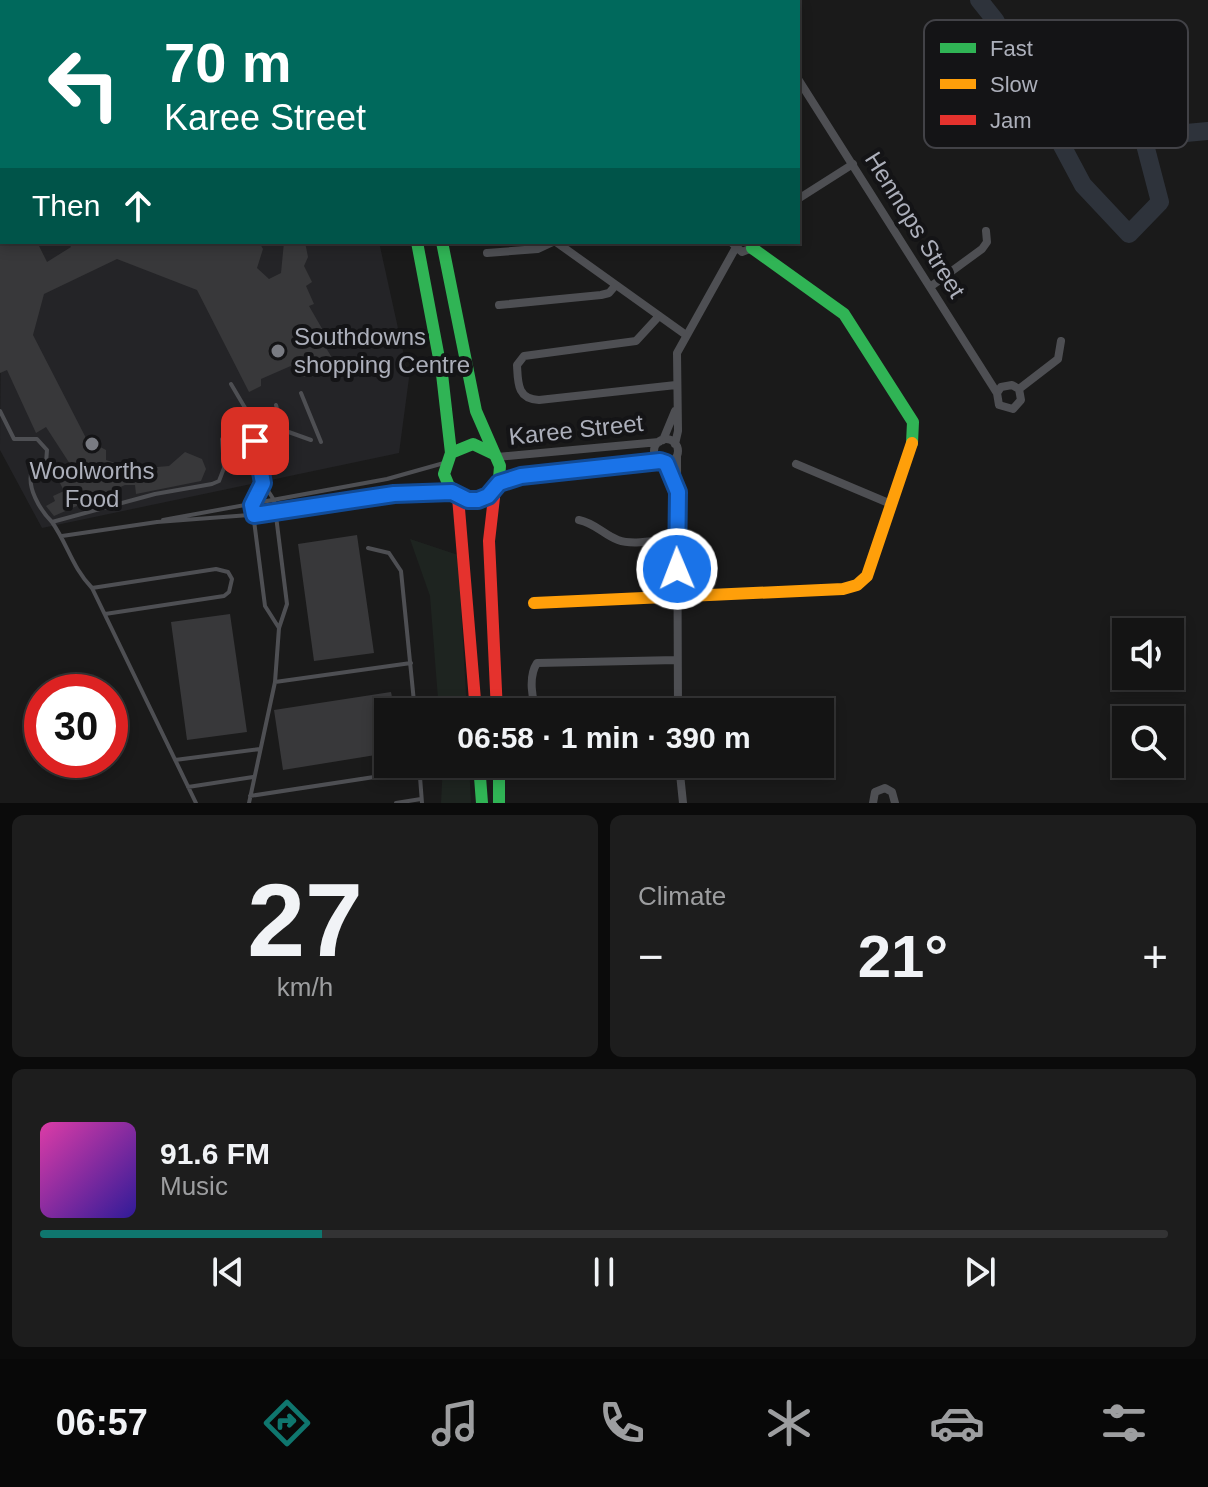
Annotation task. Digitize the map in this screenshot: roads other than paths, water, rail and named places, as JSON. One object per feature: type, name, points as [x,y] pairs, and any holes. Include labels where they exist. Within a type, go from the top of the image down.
[{"type":"street","name":"Hennops Street","points":[[800,82],[997,393]]},
{"type":"street","points":[[800,198],[853,164]]},
{"type":"street","points":[[930,287],[982,249],[987,242],[986,231]]},
{"type":"street","points":[[417,244],[442,374],[448,458],[446,484],[455,494],[478,500],[497,486]]},
{"type":"street","points":[[442,244],[462,328],[476,411],[496,456],[497,486],[489,541],[496,698]]},
{"type":"street","points":[[487,253],[538,249],[549,244]]},
{"type":"street","points":[[557,244],[686,335]]},
{"type":"street","points":[[534,603],[678,599],[857,585],[871,566],[914,433],[910,416],[844,314],[753,245],[742,252],[733,246],[677,353],[675,444],[678,492],[676,539],[678,599],[678,698]]},
{"type":"street","points":[[499,305],[601,295],[609,293],[615,286]]},
{"type":"street","points":[[659,316],[636,341],[524,356],[517,365],[520,390],[526,398],[539,400],[676,385]]},
{"type":"street","points":[[1019,389],[1058,359],[1061,341]]},
{"type":"street","points":[[1008,384],[1019,389],[1019,404],[1009,409],[999,405],[997,393],[1008,384]]},
{"type":"street","points":[[677,407],[655,450],[678,492]]},
{"type":"street","points":[[661,441],[675,444]]},
{"type":"street","name":"Karee Street","points":[[496,456],[513,459],[661,441]]},
{"type":"street","points":[[448,458],[459,447],[478,444],[496,456]]},
{"type":"street","points":[[593,448],[595,468]]},
{"type":"street","points":[[663,462],[677,456]]},
{"type":"street","name":"Karee Street","points":[[497,486],[521,476],[663,462]]},
{"type":"street","points":[[796,464],[891,504]]},
{"type":"street","points":[[455,494],[475,698]]},
{"type":"street","points":[[579,520],[591,522],[615,539],[625,542],[676,539]]},
{"type":"street","points":[[533,698],[532,673],[537,663],[677,660]]},
{"type":"street","points":[[480,778],[482,803]]},
{"type":"street","points":[[499,778],[499,803]]},
{"type":"street","points":[[680,778],[683,803]]},
{"type":"street","points":[[873,803],[875,792],[885,788],[891,791],[895,803]]},
{"type":"lane","points":[[231,384],[251,418],[260,421],[264,430]]},
{"type":"lane","points":[[301,393],[321,442]]},
{"type":"lane","points":[[276,405],[283,430]]},
{"type":"lane","points":[[0,411],[14,439],[37,439],[47,450],[46,463],[30,474],[39,508],[62,536],[74,568],[92,588],[196,803]]},
{"type":"lane","points":[[251,418],[243,424],[242,434],[246,439],[255,441]]},
{"type":"lane","points":[[264,430],[283,430],[311,440]]},
{"type":"lane","points":[[255,441],[264,430]]},
{"type":"lane","points":[[52,522],[219,481],[224,468],[222,439],[242,434]]},
{"type":"lane","points":[[249,803],[275,682],[279,628],[286,612],[287,595],[274,500],[263,483],[255,441]]},
{"type":"lane","points":[[62,536],[157,522],[387,479],[448,458]]},
{"type":"lane","points":[[263,483],[252,505],[265,606],[279,628]]},
{"type":"lane","points":[[157,522],[254,515],[394,494],[455,494]]},
{"type":"lane","points":[[368,548],[389,553],[397,560],[414,698]]},
{"type":"lane","points":[[92,588],[216,569],[228,572],[232,579],[233,585],[224,596],[105,614]]},
{"type":"lane","points":[[275,682],[411,663]]},
{"type":"lane","points":[[175,760],[261,748]]},
{"type":"lane","points":[[250,796],[374,775]]},
{"type":"lane","points":[[188,787],[253,777]]},
{"type":"lane","points":[[396,803],[422,801],[420,778]]},
{"type":"lane","points":[[262,794],[264,803]]},
{"type":"waterway","points":[[979,0],[995,20]]},
{"type":"waterway","points":[[1188,133],[1208,131]]},
{"type":"waterway","points":[[1063,148],[1083,185],[1129,234],[1160,202],[1146,148]]},
{"type":"place","name":"Southdowns shopping Centre","points":[[278,351]]},
{"type":"place","name":"Woolworths Food","points":[[92,444]]}]
